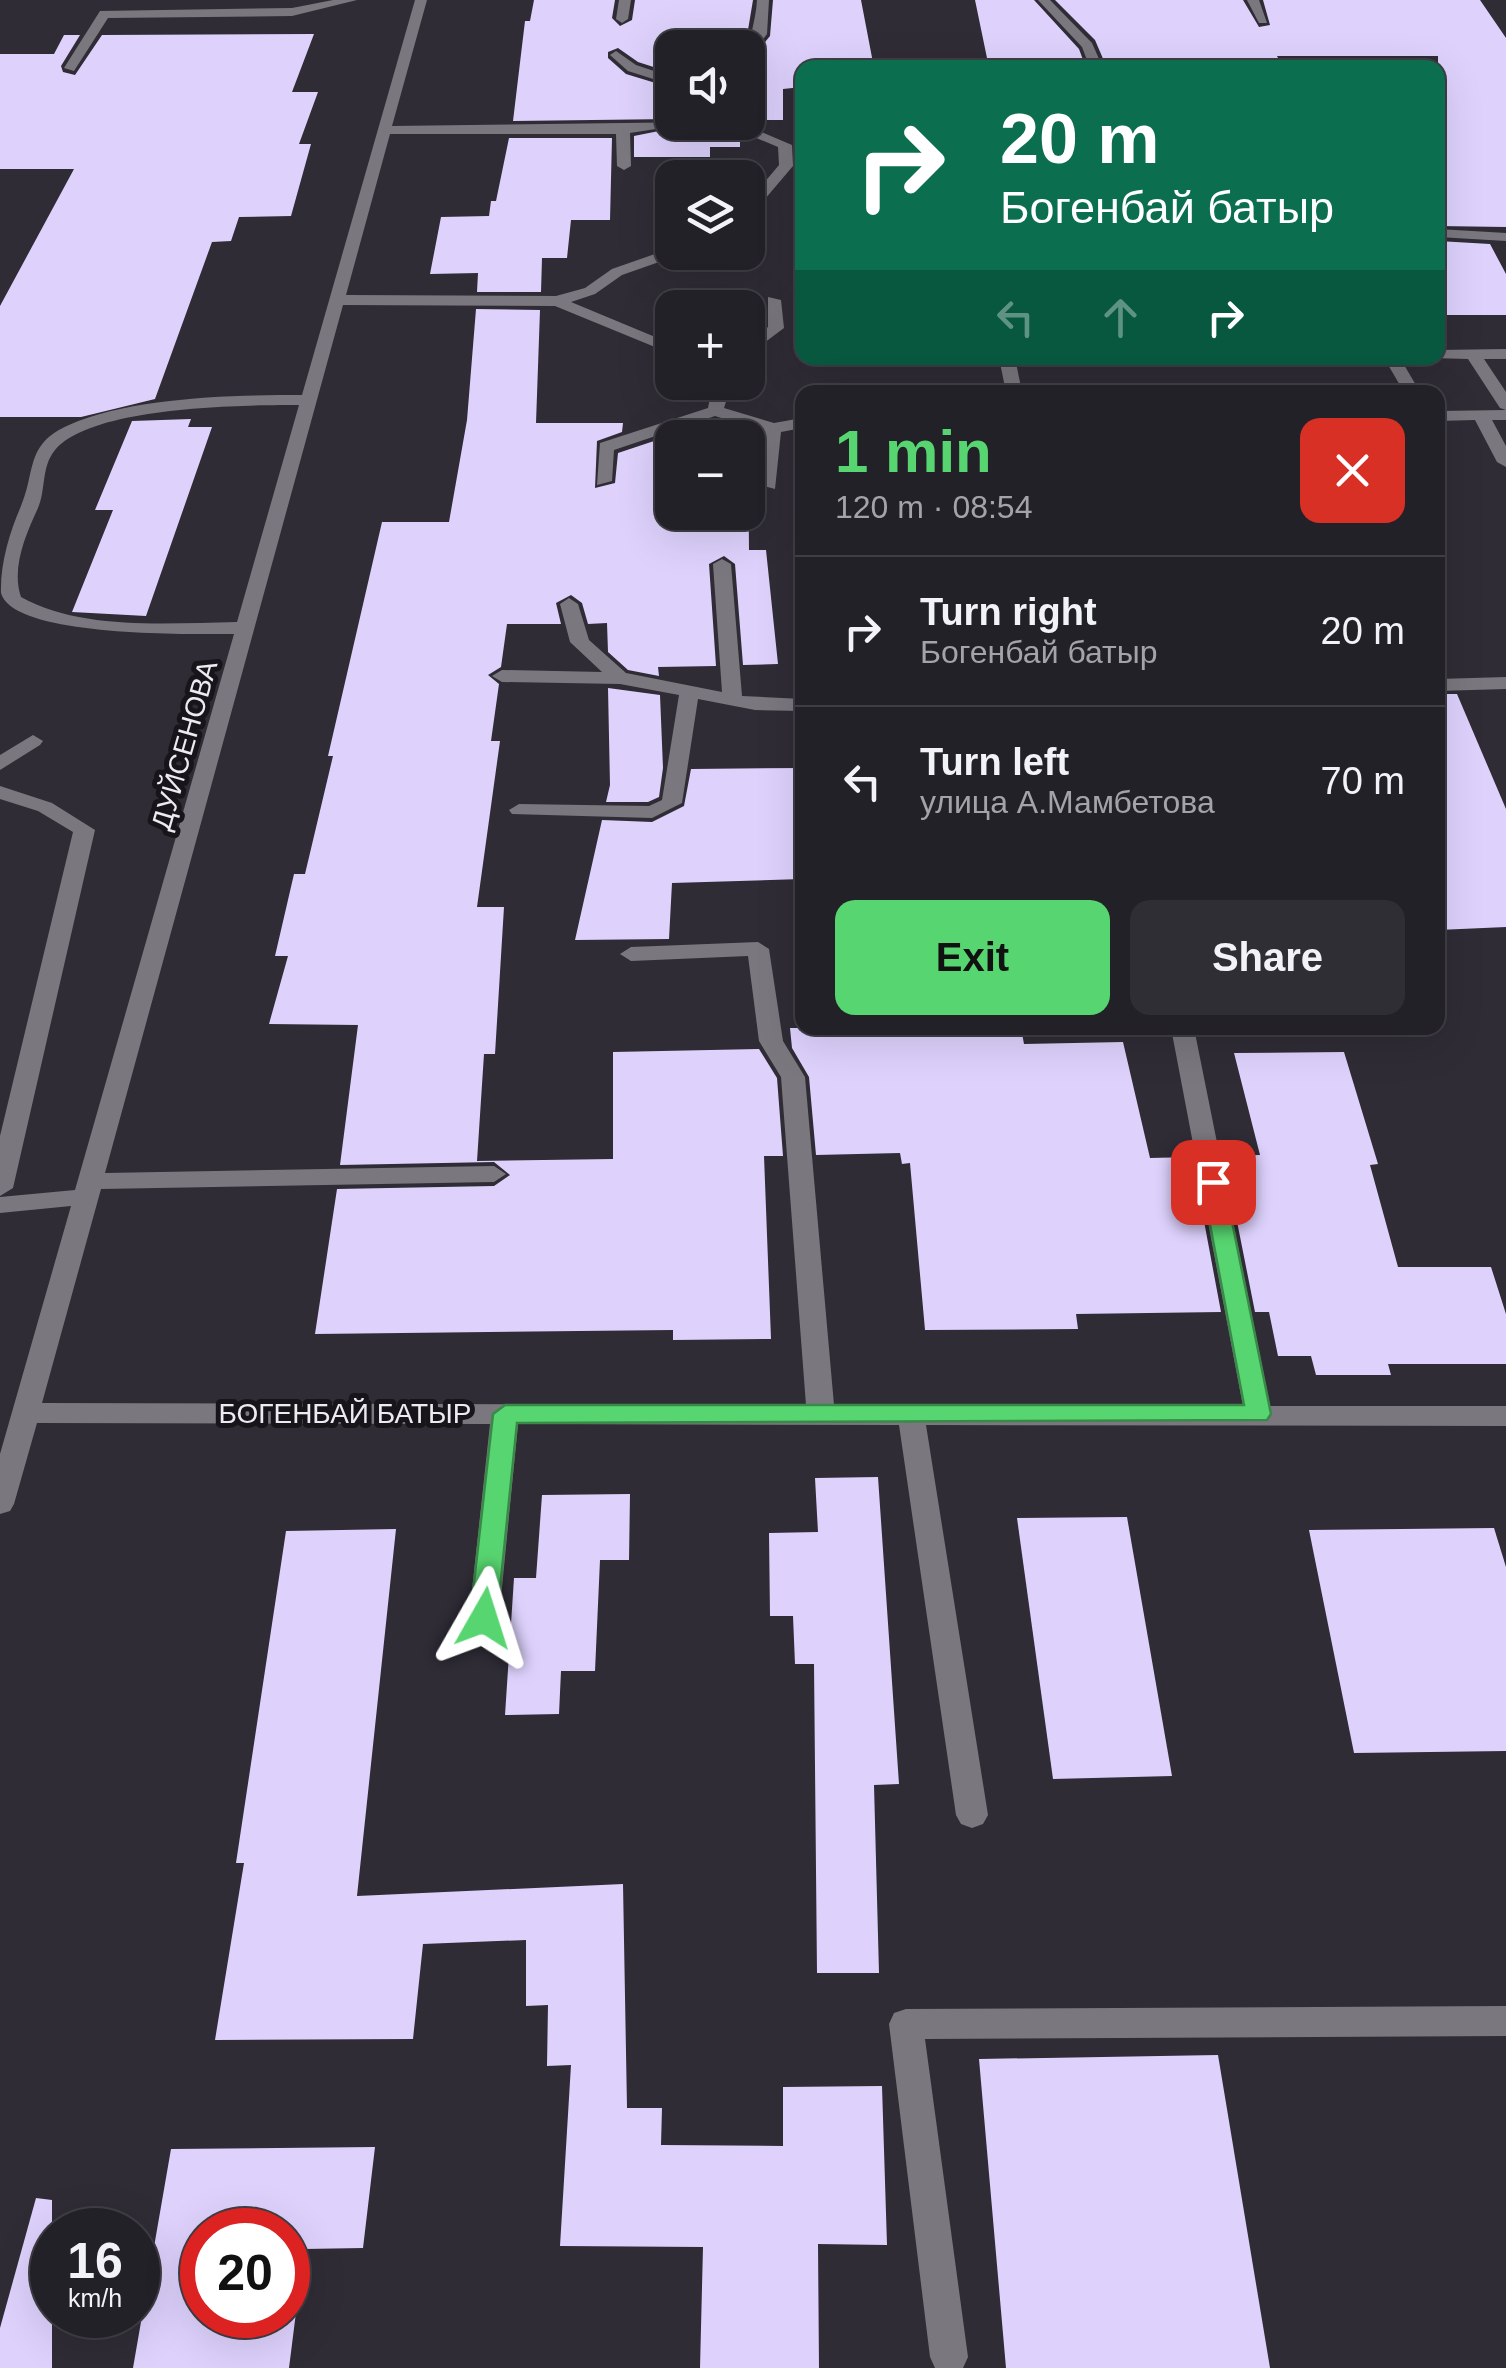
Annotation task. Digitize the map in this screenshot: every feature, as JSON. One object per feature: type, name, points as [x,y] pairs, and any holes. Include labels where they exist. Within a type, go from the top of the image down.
[{"type":"street","points":[[70,68],[104,14],[292,12],[350,0]]},
{"type":"street","name":"ДУЙСЕНОВА","points":[[0,1504],[421,0]]},
{"type":"street","points":[[622,18],[624,0]]},
{"type":"street","points":[[761,30],[763,0]]},
{"type":"street","points":[[1044,0],[1050,10],[1092,46],[1095,60]]},
{"type":"street","points":[[1253,0],[1263,20]]},
{"type":"street","points":[[616,55],[632,68],[655,76]]},
{"type":"street","points":[[385,130],[623,130],[655,126]]},
{"type":"street","points":[[623,130],[624,166]]},
{"type":"street","points":[[765,138],[786,146],[786,166],[765,190]]},
{"type":"street","points":[[1445,233],[1506,237]]},
{"type":"street","points":[[337,300],[557,302],[590,291],[616,272],[655,259]]},
{"type":"street","points":[[765,337],[776,328],[773,300]]},
{"type":"street","points":[[557,302],[655,342]]},
{"type":"street","points":[[1445,354],[1506,354]]},
{"type":"street","points":[[1472,354],[1506,405]]},
{"type":"street","points":[[245,628],[126,628],[40,611],[12,600],[5,586],[16,532],[31,506],[37,460],[70,430],[170,404],[309,400]]},
{"type":"street","points":[[715,412],[719,400]]},
{"type":"street","points":[[603,481],[606,447],[715,412],[773,428],[795,425]]},
{"type":"street","points":[[1445,416],[1506,415]]},
{"type":"street","points":[[1481,416],[1506,462]]},
{"type":"street","points":[[770,485],[773,428]]},
{"type":"street","points":[[722,564],[732,700]]},
{"type":"street","points":[[568,604],[580,642],[620,678]]},
{"type":"street","points":[[502,676],[620,678],[732,700],[795,704]]},
{"type":"street","points":[[1445,685],[1506,683]]},
{"type":"street","points":[[518,810],[652,812],[672,803],[689,692]]},
{"type":"street","points":[[0,764],[33,741]]},
{"type":"street","points":[[0,792],[45,807],[84,830],[0,1188]]},
{"type":"street","points":[[631,954],[758,949],[771,1040],[793,1076],[821,1415]]},
{"type":"street","points":[[1184,1035],[1258,1414]]},
{"type":"street","points":[[0,1206],[88,1189],[494,1174]]},
{"type":"street","name":"БОГЕНБАЙ БАТЫР","points":[[25,1413],[1506,1416]]},
{"type":"street","points":[[484,1618],[505,1414]]},
{"type":"street","points":[[912,1415],[972,1814]]},
{"type":"street","points":[[949,2357],[906,2024],[1506,2021]]},
{"type":"building","points":[[534,0],[615,0],[612,18],[620,26],[632,20],[635,0],[753,0],[748,30],[655,30],[655,68],[638,62],[618,48],[608,52],[608,58],[626,74],[655,83],[655,119],[513,121],[525,21],[530,21]]},
{"type":"building","points":[[773,0],[861,0],[872,60],[795,60],[795,88],[783,89],[783,120],[765,120],[765,42],[770,36]]},
{"type":"building","points":[[975,0],[1034,0],[1079,49],[1083,60],[1002,60],[987,58]]},
{"type":"building","points":[[1055,0],[1243,0],[1259,27],[1270,25],[1263,0],[1480,0],[1506,38],[1506,227],[1445,226],[1445,60],[1438,60],[1438,56],[1104,60],[1095,40]]},
{"type":"building","points":[[314,34],[292,92],[318,92],[299,144],[311,144],[291,216],[239,217],[231,241],[212,242],[155,399],[81,417],[0,417],[0,306],[74,169],[0,169],[0,54],[54,54],[64,35],[80,35],[61,66],[63,72],[75,75],[102,35]]},
{"type":"building","points":[[655,132],[655,140],[740,140],[740,147],[710,147],[710,157],[634,157],[634,136]]},
{"type":"building","points":[[509,138],[612,138],[610,220],[571,220],[567,258],[542,258],[541,292],[477,292],[478,273],[430,274],[441,217],[489,216],[491,201],[496,201]]},
{"type":"building","points":[[1445,241],[1490,244],[1506,274],[1506,315],[1445,315]]},
{"type":"building","points":[[476,309],[540,310],[536,423],[623,423],[622,432],[597,441],[595,488],[615,483],[618,453],[655,441],[655,530],[749,530],[749,550],[766,550],[778,664],[743,665],[735,564],[724,556],[709,564],[716,666],[658,667],[659,676],[628,670],[608,652],[607,623],[588,624],[582,603],[571,595],[556,603],[561,624],[507,624],[501,667],[488,675],[499,684],[491,741],[500,741],[477,907],[504,907],[495,1054],[484,1054],[477,1161],[613,1159],[613,1052],[759,1049],[777,1078],[783,1156],[764,1156],[771,1339],[673,1340],[673,1330],[315,1334],[337,1189],[494,1186],[510,1175],[494,1162],[340,1165],[358,1025],[269,1024],[288,956],[275,956],[294,874],[305,874],[382,522],[449,522],[467,420]]},
{"type":"building","points":[[191,419],[188,427],[212,427],[146,616],[72,612],[113,510],[95,510],[132,421]]},
{"type":"building","points":[[608,688],[660,695],[663,768],[659,797],[648,802],[606,802],[610,785]]},
{"type":"building","points":[[1445,694],[1457,694],[1506,809],[1506,927],[1445,930]]},
{"type":"building","points":[[795,768],[795,879],[672,883],[669,939],[575,940],[602,820],[652,822],[684,806],[691,769]]},
{"type":"building","points":[[790,1028],[795,1028],[795,1035],[1022,1035],[1024,1044],[1123,1042],[1150,1158],[1192,1157],[1221,1312],[1076,1314],[1078,1329],[925,1330],[910,1163],[902,1164],[900,1153],[816,1155],[809,1077],[792,1048]]},
{"type":"building","points":[[1344,1052],[1378,1164],[1370,1165],[1398,1267],[1491,1267],[1506,1314],[1506,1364],[1388,1364],[1391,1375],[1316,1375],[1311,1356],[1278,1356],[1269,1312],[1255,1312],[1224,1156],[1260,1155],[1234,1053]]},
{"type":"building","points":[[878,1477],[899,1784],[874,1785],[879,1973],[817,1973],[814,1664],[795,1664],[793,1616],[770,1616],[769,1533],[818,1532],[815,1478]]},
{"type":"building","points":[[630,1494],[629,1560],[600,1560],[595,1671],[561,1671],[559,1714],[505,1715],[514,1578],[536,1578],[542,1495]]},
{"type":"building","points":[[1127,1517],[1172,1776],[1053,1779],[1017,1518]]},
{"type":"building","points":[[1494,1528],[1506,1567],[1506,1751],[1354,1753],[1309,1530]]},
{"type":"building","points":[[396,1529],[357,1896],[623,1884],[627,2108],[662,2108],[661,2145],[783,2146],[783,2087],[882,2086],[887,2245],[818,2244],[819,2368],[700,2368],[703,2247],[560,2246],[571,2065],[547,2066],[548,2005],[526,2006],[526,1940],[423,1944],[413,2039],[215,2040],[244,1863],[236,1863],[286,1531]]},
{"type":"building","points":[[1218,2055],[1270,2368],[1006,2368],[979,2059]]},
{"type":"building","points":[[375,2147],[363,2248],[310,2249],[310,2208],[180,2208],[180,2338],[293,2338],[289,2368],[133,2368],[138,2338],[160,2338],[160,2212],[171,2149]]},
{"type":"building","points":[[36,2198],[52,2200],[52,2208],[33,2208]]},
{"type":"building","points":[[30,2220],[30,2338],[52,2338],[52,2368],[0,2368],[0,2328]]},
{"type":"route","points":[[484,1618],[505,1414],[1258,1414],[1213,1182]]}]
